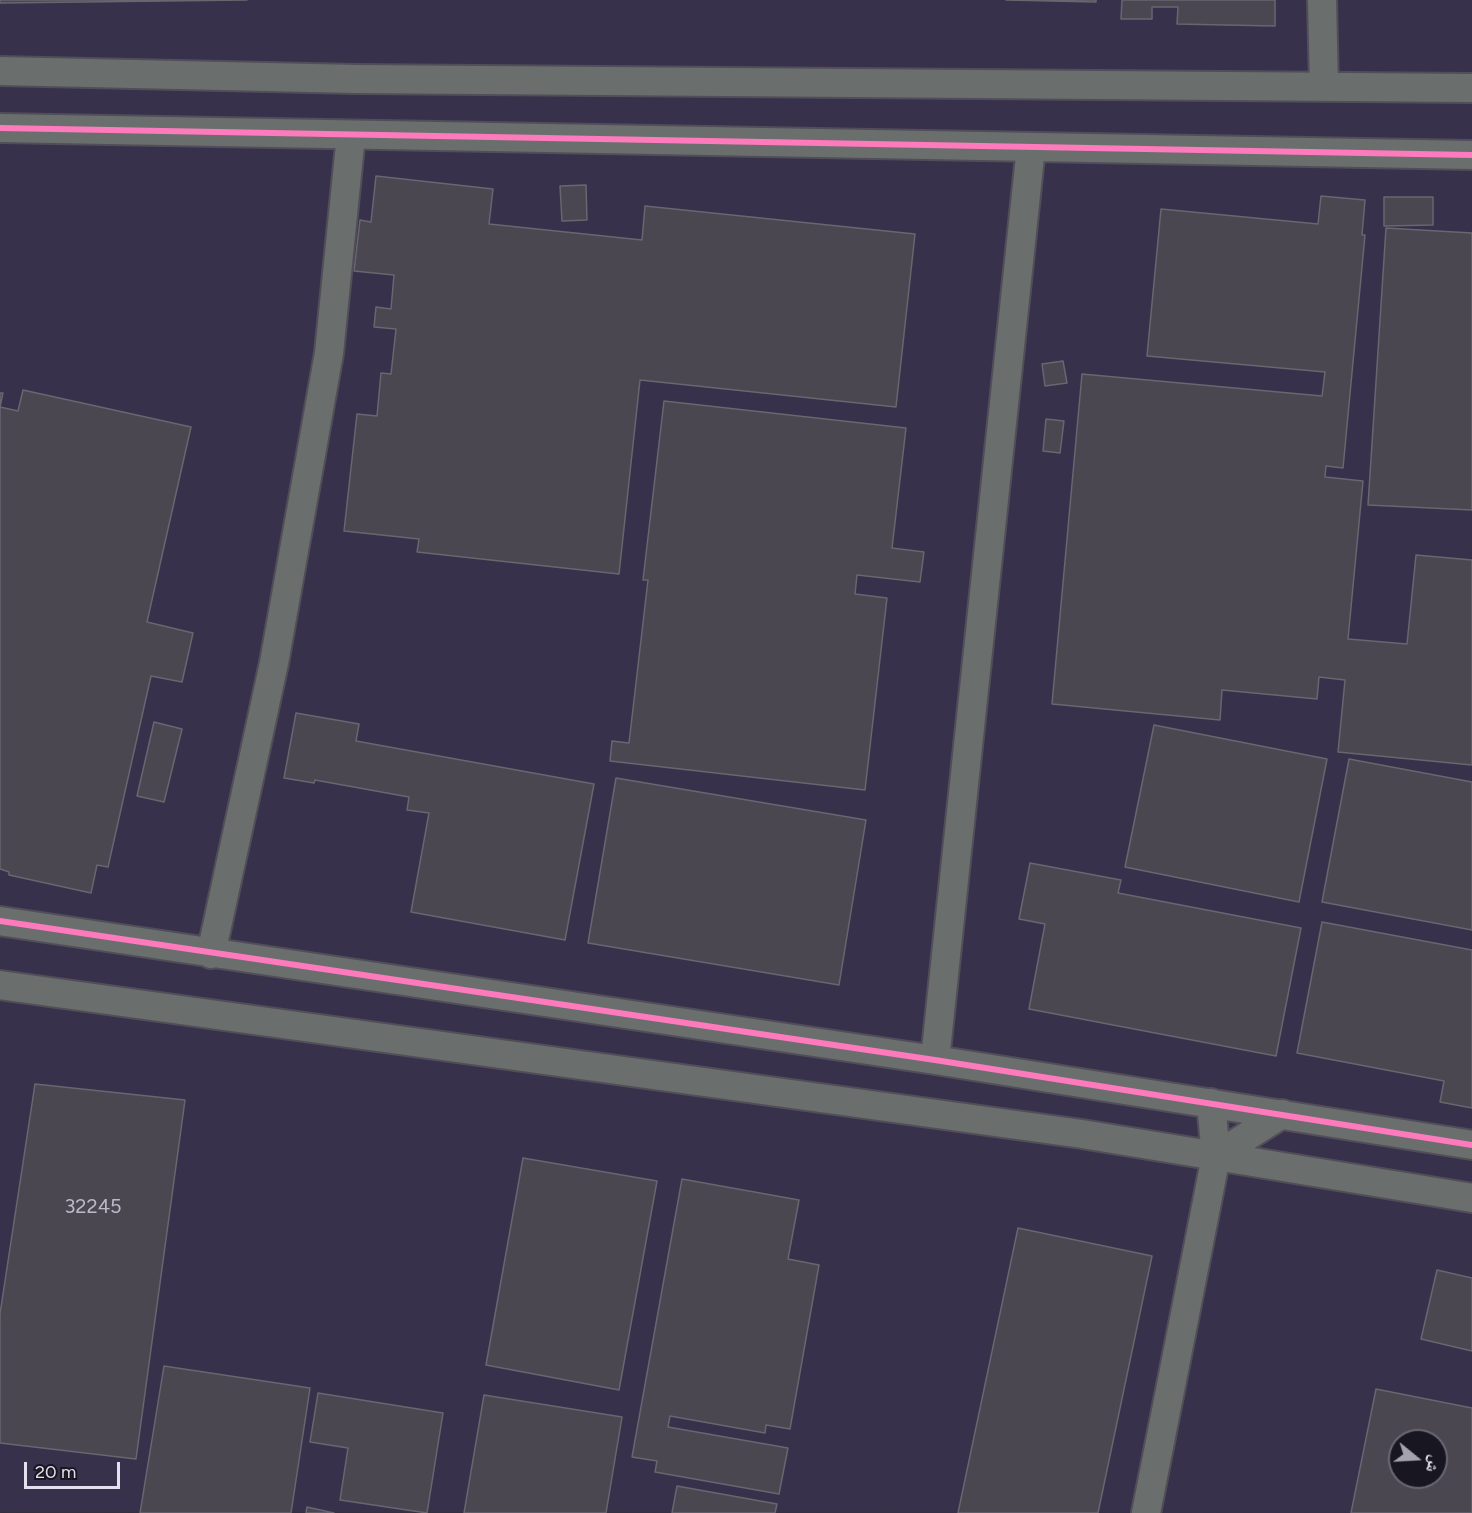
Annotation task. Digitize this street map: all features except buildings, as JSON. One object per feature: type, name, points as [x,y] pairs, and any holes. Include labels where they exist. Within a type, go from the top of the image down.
[{"type":"street","points":[[1322,0],[1324,87]]},
{"type":"street","points":[[0,71],[292,78],[1472,88]]},
{"type":"street","points":[[0,128],[1472,155]]},
{"type":"street","points":[[211,954],[274,663],[329,353],[351,135]]},
{"type":"street","points":[[935,1060],[1031,147]]},
{"type":"street","points":[[0,921],[935,1060],[1472,1145]]},
{"type":"street","points":[[0,985],[1070,1132],[1472,1198]]},
{"type":"street","points":[[1146,1513],[1216,1155],[1210,1103]]},
{"type":"street","points":[[1216,1155],[1282,1114]]},
{"type":"shaded area","points":[[0,0],[1472,0],[1472,1513],[0,1512]]},
{"type":"cycle path","points":[[0,128],[1472,155]]},
{"type":"cycle path","points":[[0,921],[935,1060],[1472,1145]]}]
